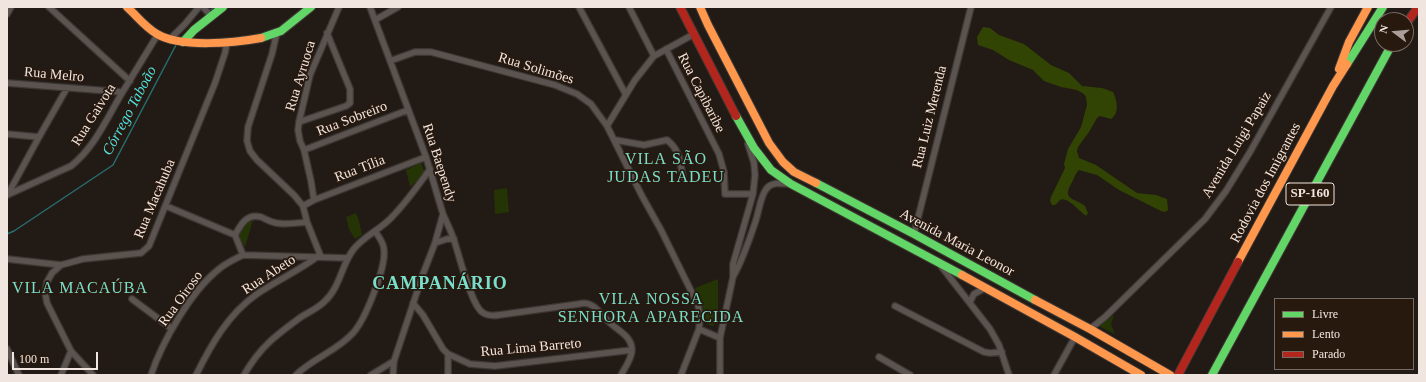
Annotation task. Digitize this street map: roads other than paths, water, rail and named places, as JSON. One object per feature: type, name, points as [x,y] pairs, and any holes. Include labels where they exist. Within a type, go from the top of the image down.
[{"type":"main road","points":[[127,7],[158,34],[183,42],[227,42],[249,40],[277,32],[311,7]]},
{"type":"main road","points":[[183,42],[194,30],[223,7]]},
{"type":"main road","name":"Avenida Maria Leonor","points":[[680,7],[740,125],[765,164],[771,170],[791,184],[1074,336],[1141,375]]},
{"type":"main road","name":"Avenida Maria Leonor","points":[[700,7],[708,26],[769,143],[788,166],[803,178],[914,234],[1090,329],[1170,375]]},
{"type":"main road","points":[[1333,86],[1345,51],[1368,7]]},
{"type":"main road","name":"Rodovia dos Imigrantes","points":[[1178,375],[1333,86],[1383,7]]},
{"type":"main road","name":"SP-160","points":[[1212,375],[1388,52]]},
{"type":"main road","points":[[849,214],[853,203]]},
{"type":"street","points":[[7,14],[11,7]]},
{"type":"street","points":[[49,7],[130,80]]},
{"type":"street","points":[[170,39],[199,7]]},
{"type":"street","points":[[203,7],[211,16]]},
{"type":"street","name":"Rua Ayruoca","points":[[314,200],[304,150],[300,141],[298,130],[299,122],[310,75],[327,32],[339,7]]},
{"type":"street","name":"Rua Baependy","points":[[370,7],[426,156],[443,214],[435,243],[394,361],[393,375]]},
{"type":"street","points":[[375,20],[398,7]]},
{"type":"street","points":[[580,7],[626,94]]},
{"type":"street","points":[[629,7],[654,56]]},
{"type":"street","name":"Rua Luiz Merenda","points":[[914,234],[971,7]]},
{"type":"street","name":"Avenida Luigi Papaiz","points":[[1090,329],[1204,219],[1221,198],[1250,152],[1330,7]]},
{"type":"street","points":[[277,32],[272,54],[248,127],[247,141],[250,151],[257,160],[294,195],[303,206],[319,257]]},
{"type":"street","points":[[299,122],[346,106],[350,103],[350,89],[327,32]]},
{"type":"street","name":"Rua Gaivota","points":[[8,195],[71,166],[80,159],[89,149],[158,34]]},
{"type":"street","points":[[607,126],[626,94],[654,56],[694,34]]},
{"type":"street","name":"Rua Macahuba","points":[[61,265],[83,259],[141,253],[150,246],[215,83],[227,42]]},
{"type":"street","name":"Rua Capibaribe","points":[[666,49],[719,154],[724,172],[725,194],[753,194]]},
{"type":"street","name":"Rua Solimões","points":[[390,61],[415,52],[431,52],[555,85],[569,90],[585,99],[598,112],[615,140],[695,297],[700,316],[699,329]]},
{"type":"street","name":"Rua Melro","points":[[7,83],[122,92]]},
{"type":"street","points":[[8,195],[67,88]]},
{"type":"street","name":"Rua Sobreiro","points":[[304,150],[408,110]]},
{"type":"street","points":[[720,375],[720,338],[732,277],[733,264],[753,194],[755,175],[754,163],[749,146],[740,125]]},
{"type":"street","points":[[8,135],[39,137]]},
{"type":"street","points":[[615,140],[644,145],[667,140],[674,145],[679,154],[683,177]]},
{"type":"street","name":"Rua Tília","points":[[303,206],[314,200],[426,156]]},
{"type":"street","points":[[244,375],[263,347],[274,337],[324,303],[333,292],[347,258],[360,242],[390,219],[405,203],[430,169]]},
{"type":"street","points":[[732,277],[739,265],[767,188],[774,184],[791,184]]},
{"type":"street","points":[[166,206],[235,235],[243,255],[347,258]]},
{"type":"street","points":[[443,214],[454,239],[470,291],[479,309],[485,314],[491,316],[579,304],[593,305],[609,323],[624,333],[631,343],[632,350],[630,358],[621,375]]},
{"type":"street","points":[[235,235],[245,219],[252,217],[259,216],[275,222],[286,224],[307,222]]},
{"type":"street","points":[[296,375],[308,364],[336,347],[353,332],[366,311],[384,263],[384,250],[381,240],[375,231]]},
{"type":"street","points":[[435,243],[447,239],[454,239]]},
{"type":"street","name":"Rua Oiroso","points":[[151,375],[158,355],[172,329],[194,295],[219,269],[243,255]]},
{"type":"street","name":"Rua Abeto","points":[[196,375],[219,332],[236,312],[255,295],[319,257]]},
{"type":"street","points":[[7,259],[61,265]]},
{"type":"street","points":[[940,264],[990,329],[998,342],[1009,375]]},
{"type":"street","points":[[61,265],[52,273],[47,282],[45,292],[47,303],[71,351],[94,375]]},
{"type":"street","points":[[970,302],[974,294],[985,288]]},
{"type":"street","points":[[132,299],[172,329]]},
{"type":"street","name":"Rua Lima Barreto","points":[[413,303],[423,315],[438,342],[448,354],[470,364],[495,366],[632,350]]},
{"type":"street","points":[[894,306],[984,352],[1002,352]]},
{"type":"street","points":[[680,375],[699,329],[720,338]]},
{"type":"street","points":[[1054,374],[1074,336]]},
{"type":"street","points":[[7,349],[19,375]]},
{"type":"street","points":[[61,375],[71,351]]},
{"type":"street","points":[[448,354],[448,375]]},
{"type":"street","points":[[879,357],[910,375]]},
{"type":"street","points":[[371,375],[394,361]]},
{"type":"waterway","name":"Córrego Taboão","points":[[210,11],[214,7]]},
{"type":"waterway","name":"Córrego Taboão","points":[[7,234],[14,231],[113,165],[177,43]]},
{"type":"district","name":"VILA SÃO JUDAS TADEU","points":[[666,169]]},
{"type":"district","name":"CAMPANÁRIO","points":[[440,284]]},
{"type":"district","name":"VILA MACAÚBA","points":[[80,289]]},
{"type":"district","name":"VILA NOSSA SENHORA APARECIDA","points":[[651,309]]}]
